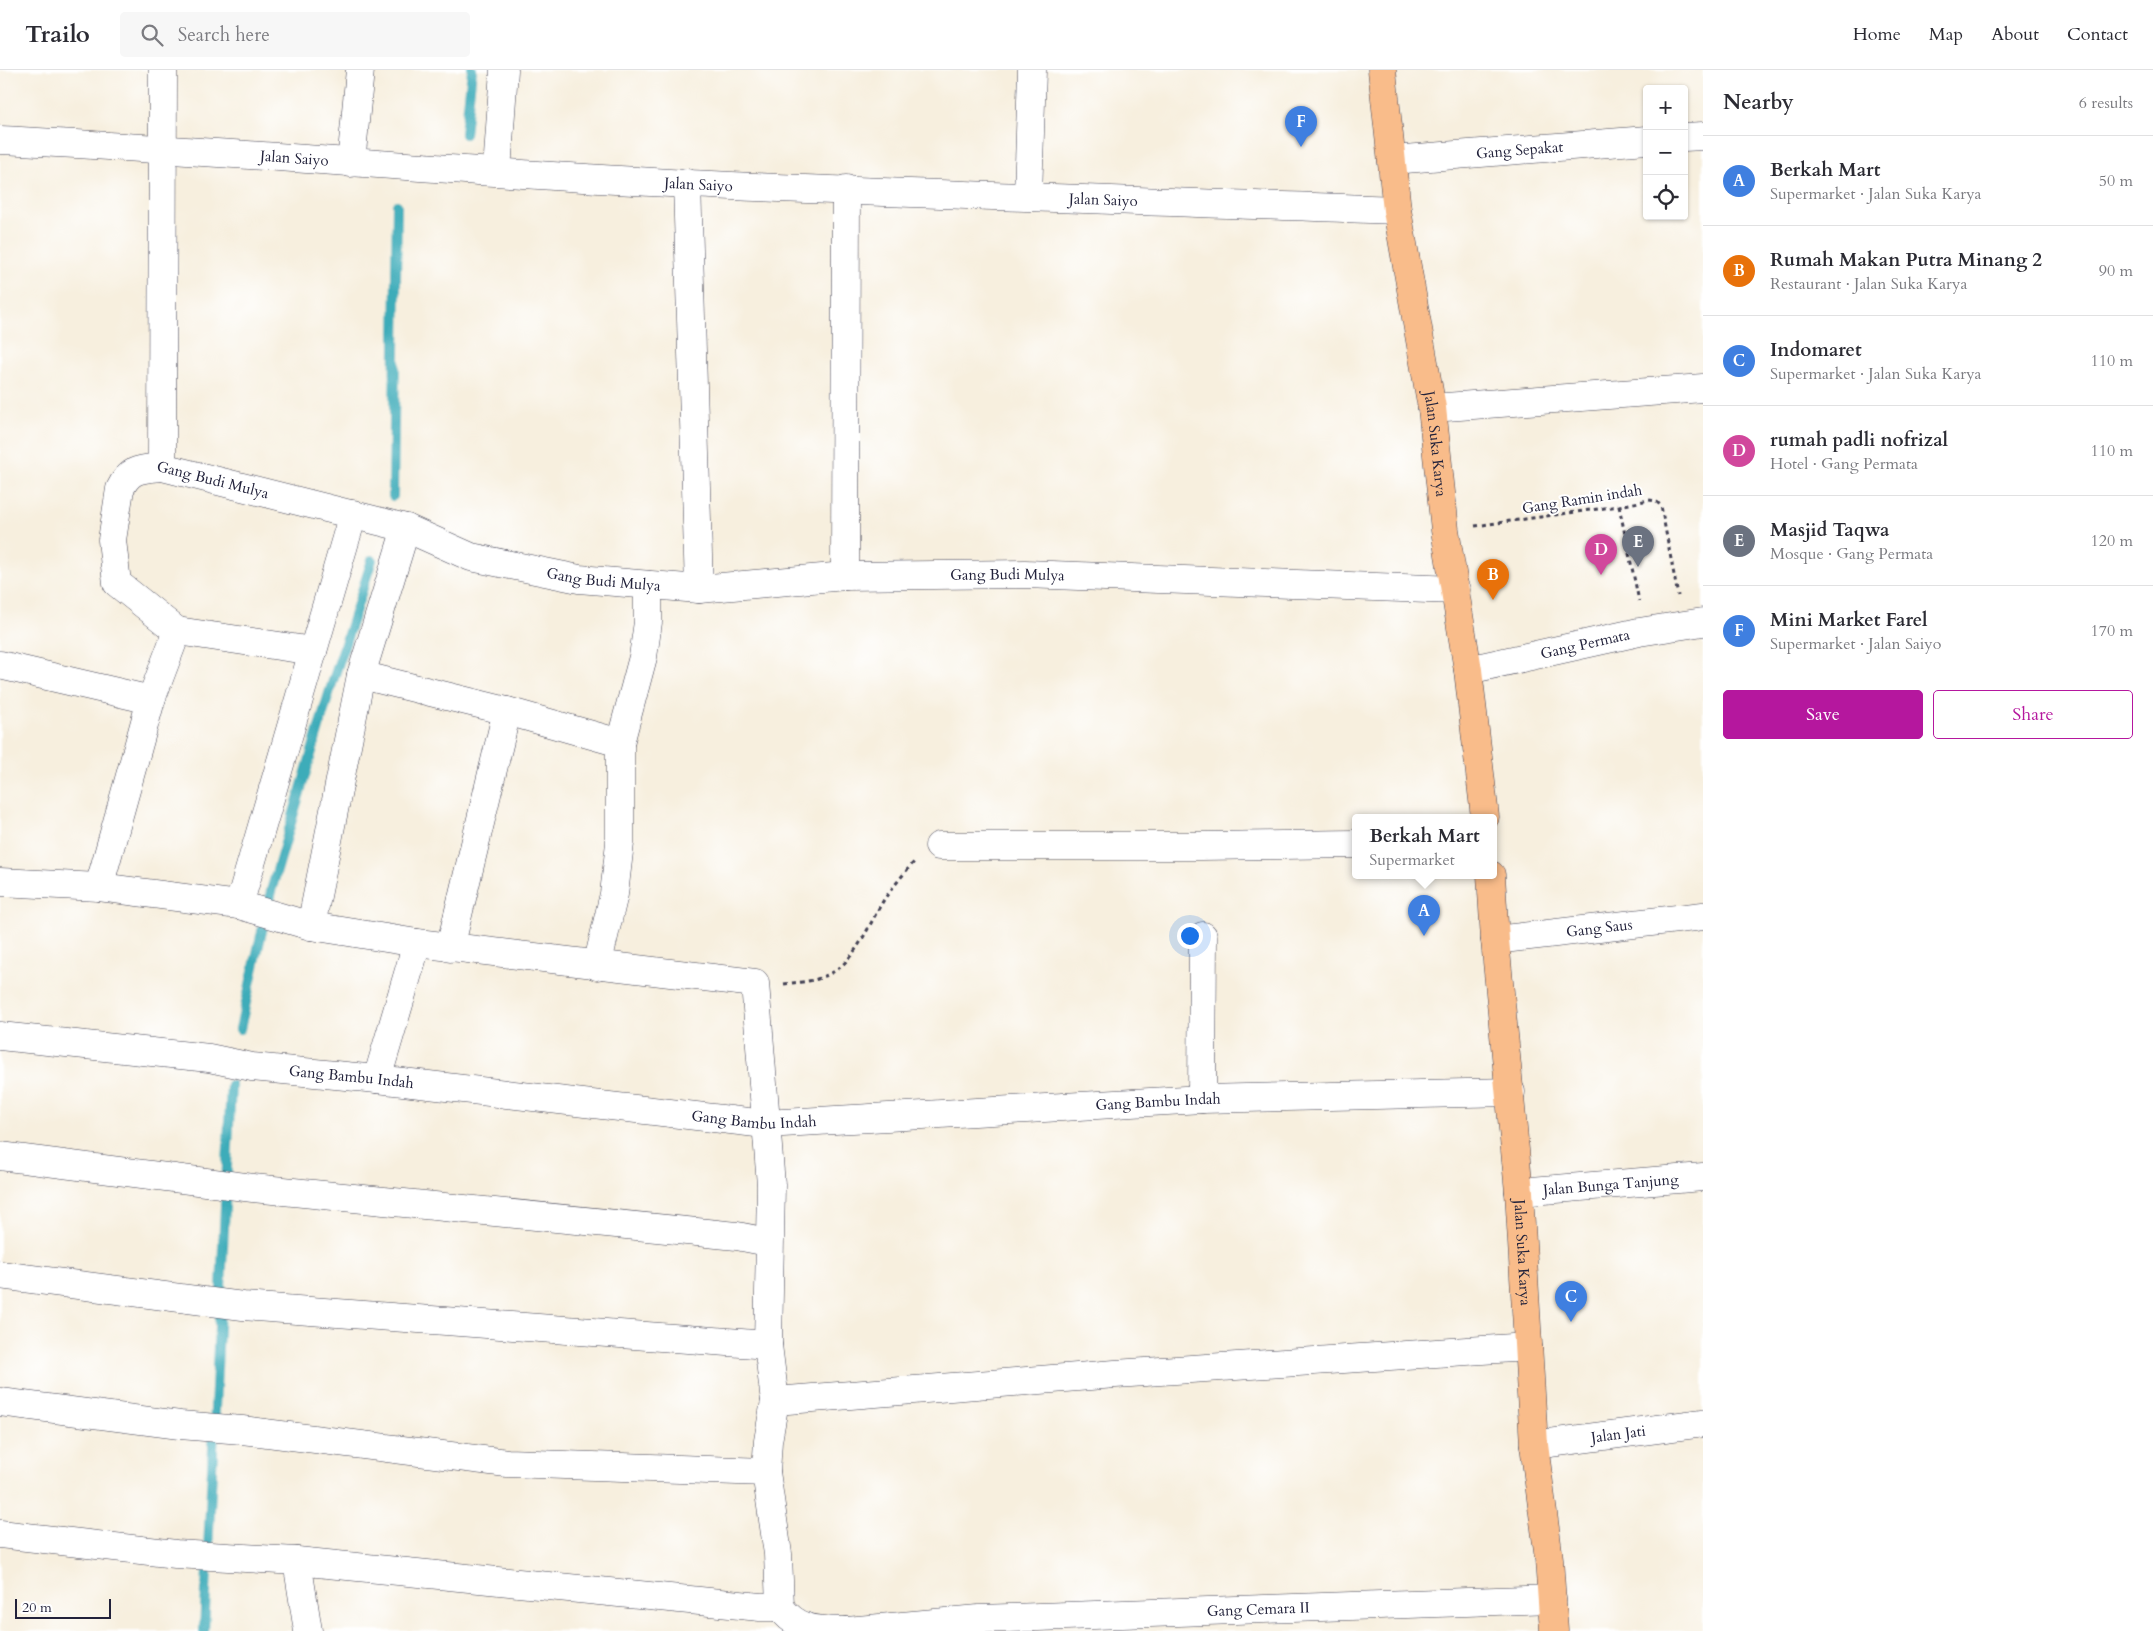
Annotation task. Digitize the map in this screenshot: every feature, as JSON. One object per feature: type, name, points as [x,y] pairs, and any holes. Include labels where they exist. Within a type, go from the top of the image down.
[{"type":"main road","name":"Jalan Suka Karya","points":[[1382,70],[1398,210],[1432,408],[1445,530],[1468,670],[1485,814]]},
{"type":"main road","name":"Jalan Suka Karya","points":[[1491,879],[1495,940],[1511,1092],[1519,1192],[1534,1445],[1549,1559],[1554,1631]]},
{"type":"street","name":"Gang Budi Mulya","points":[[163,70],[162,467],[406,528],[471,558],[579,579],[698,589],[844,576],[1025,574],[1456,590]]},
{"type":"street","points":[[351,163],[360,70]]},
{"type":"street","points":[[497,171],[504,70]]},
{"type":"street","points":[[1028,196],[1032,70]]},
{"type":"street","points":[[1688,137],[1703,136]]},
{"type":"street","name":"Jalan Saiyo","points":[[0,140],[162,148],[351,163],[687,184],[1398,210]]},
{"type":"street","name":"Gang Sepakat","points":[[1392,160],[1643,140]]},
{"type":"street","points":[[687,184],[698,589]]},
{"type":"street","points":[[844,576],[846,189]]},
{"type":"street","points":[[1432,408],[1703,388]]},
{"type":"street","points":[[162,467],[136,470],[124,482],[112,540],[117,583],[177,631],[313,651]]},
{"type":"street","points":[[248,908],[313,651],[352,514]]},
{"type":"street","points":[[299,922],[361,675],[406,528]]},
{"type":"street","points":[[597,966],[614,894],[620,843],[620,743],[643,657],[648,622],[648,584]]},
{"type":"street","name":"Gang Permata","points":[[1468,670],[1646,631],[1693,623]]},
{"type":"street","points":[[99,887],[151,700],[177,631]]},
{"type":"street","points":[[1,667],[151,700]]},
{"type":"street","points":[[361,675],[620,743]]},
{"type":"street","points":[[450,948],[506,712]]},
{"type":"street","points":[[939,846],[1352,844]]},
{"type":"street","points":[[0,882],[99,887],[248,908],[299,922],[450,948],[597,966],[642,969],[755,984],[771,1185],[768,1242],[768,1345],[775,1401],[766,1472],[778,1554],[780,1607],[760,1607],[298,1561],[176,1554],[0,1534]]},
{"type":"street","name":"Gang Saus","points":[[1495,940],[1703,916]]},
{"type":"street","points":[[1202,1099],[1203,936]]},
{"type":"street","points":[[377,1078],[417,943]]},
{"type":"street","name":"Gang Bambu Indah","points":[[0,1036],[209,1058],[252,1067],[377,1078],[765,1124],[1202,1099],[1511,1092]]},
{"type":"street","points":[[0,1156],[253,1188],[736,1236],[768,1242]]},
{"type":"street","name":"Jalan Bunga Tanjung","points":[[1519,1192],[1703,1177]]},
{"type":"street","points":[[0,1275],[244,1306],[768,1345]]},
{"type":"street","points":[[775,1401],[1115,1374],[1528,1347]]},
{"type":"street","points":[[0,1402],[507,1463],[766,1472]]},
{"type":"street","name":"Jalan Jati","points":[[1534,1445],[1703,1423]]},
{"type":"street","points":[[298,1561],[308,1631]]},
{"type":"street","name":"Gang Cemara II","points":[[780,1607],[787,1618],[806,1629],[847,1631],[979,1619],[1552,1599]]},
{"type":"path","name":"Gang Ramin indah","points":[[1445,530],[1619,506],[1649,500],[1660,504],[1693,623]]},
{"type":"path","points":[[1619,506],[1646,631]]},
{"type":"path","points":[[755,984],[815,980],[827,976],[841,967],[849,958],[886,897],[910,866],[927,850],[939,846]]},
{"type":"waterway","points":[[465,134],[472,70]]},
{"type":"waterway","points":[[393,496],[397,205]]},
{"type":"waterway","points":[[240,1029],[271,891],[330,690],[372,560]]},
{"type":"waterway","points":[[204,1631],[231,1085]]},
{"type":"place","name":"Mini Market Farel","points":[[1301,147]]},
{"type":"place","name":"Masjid Taqwa","points":[[1638,567]]},
{"type":"place","name":"rumah padli nofrizal","points":[[1601,575]]},
{"type":"place","name":"Rumah Makan Putra Minang 2","points":[[1493,600]]},
{"type":"place","name":"Berkah Mart","points":[[1424,936]]},
{"type":"place","name":"Indomaret","points":[[1571,1322]]}]
